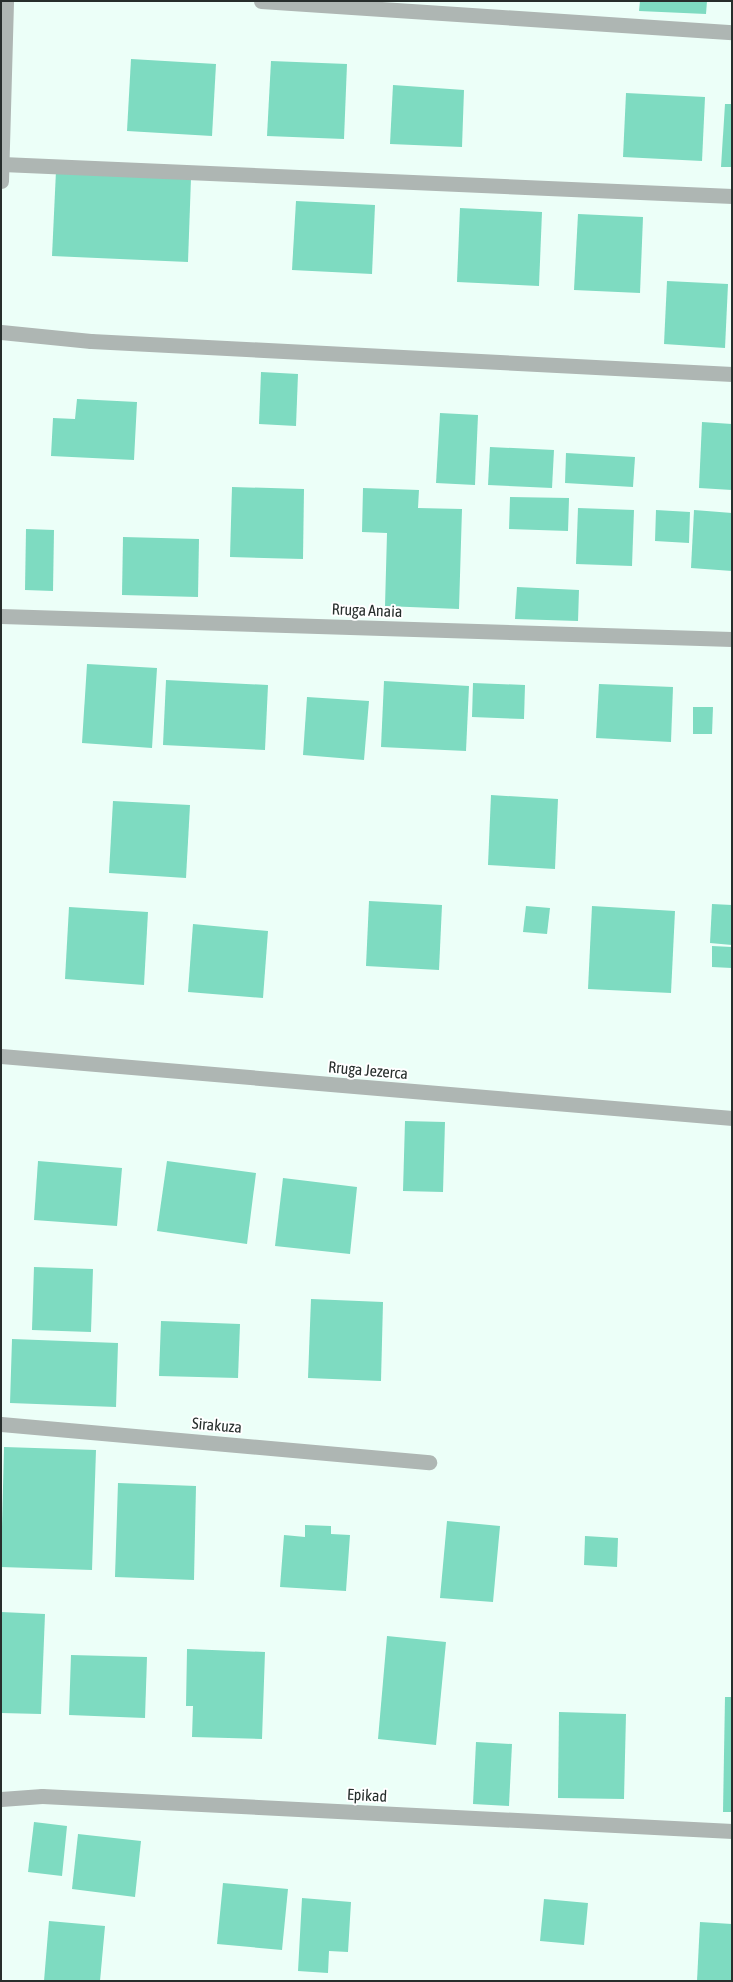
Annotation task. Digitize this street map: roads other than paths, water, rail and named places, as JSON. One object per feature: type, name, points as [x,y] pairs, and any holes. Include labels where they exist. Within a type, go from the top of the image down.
[{"type":"street","points":[[1,181],[6,1]]},
{"type":"street","points":[[261,1],[732,32]]},
{"type":"street","points":[[2,164],[732,196]]},
{"type":"street","points":[[1,332],[91,341],[732,374]]},
{"type":"street","name":"Rruga Anaia","points":[[1,616],[732,639]]},
{"type":"street","name":"Rruga Jezerca","points":[[1,1056],[732,1118]]},
{"type":"street","name":"Sirakuza","points":[[1,1424],[429,1462]]},
{"type":"street","name":"Epikad","points":[[1,1799],[42,1796],[732,1831]]}]
